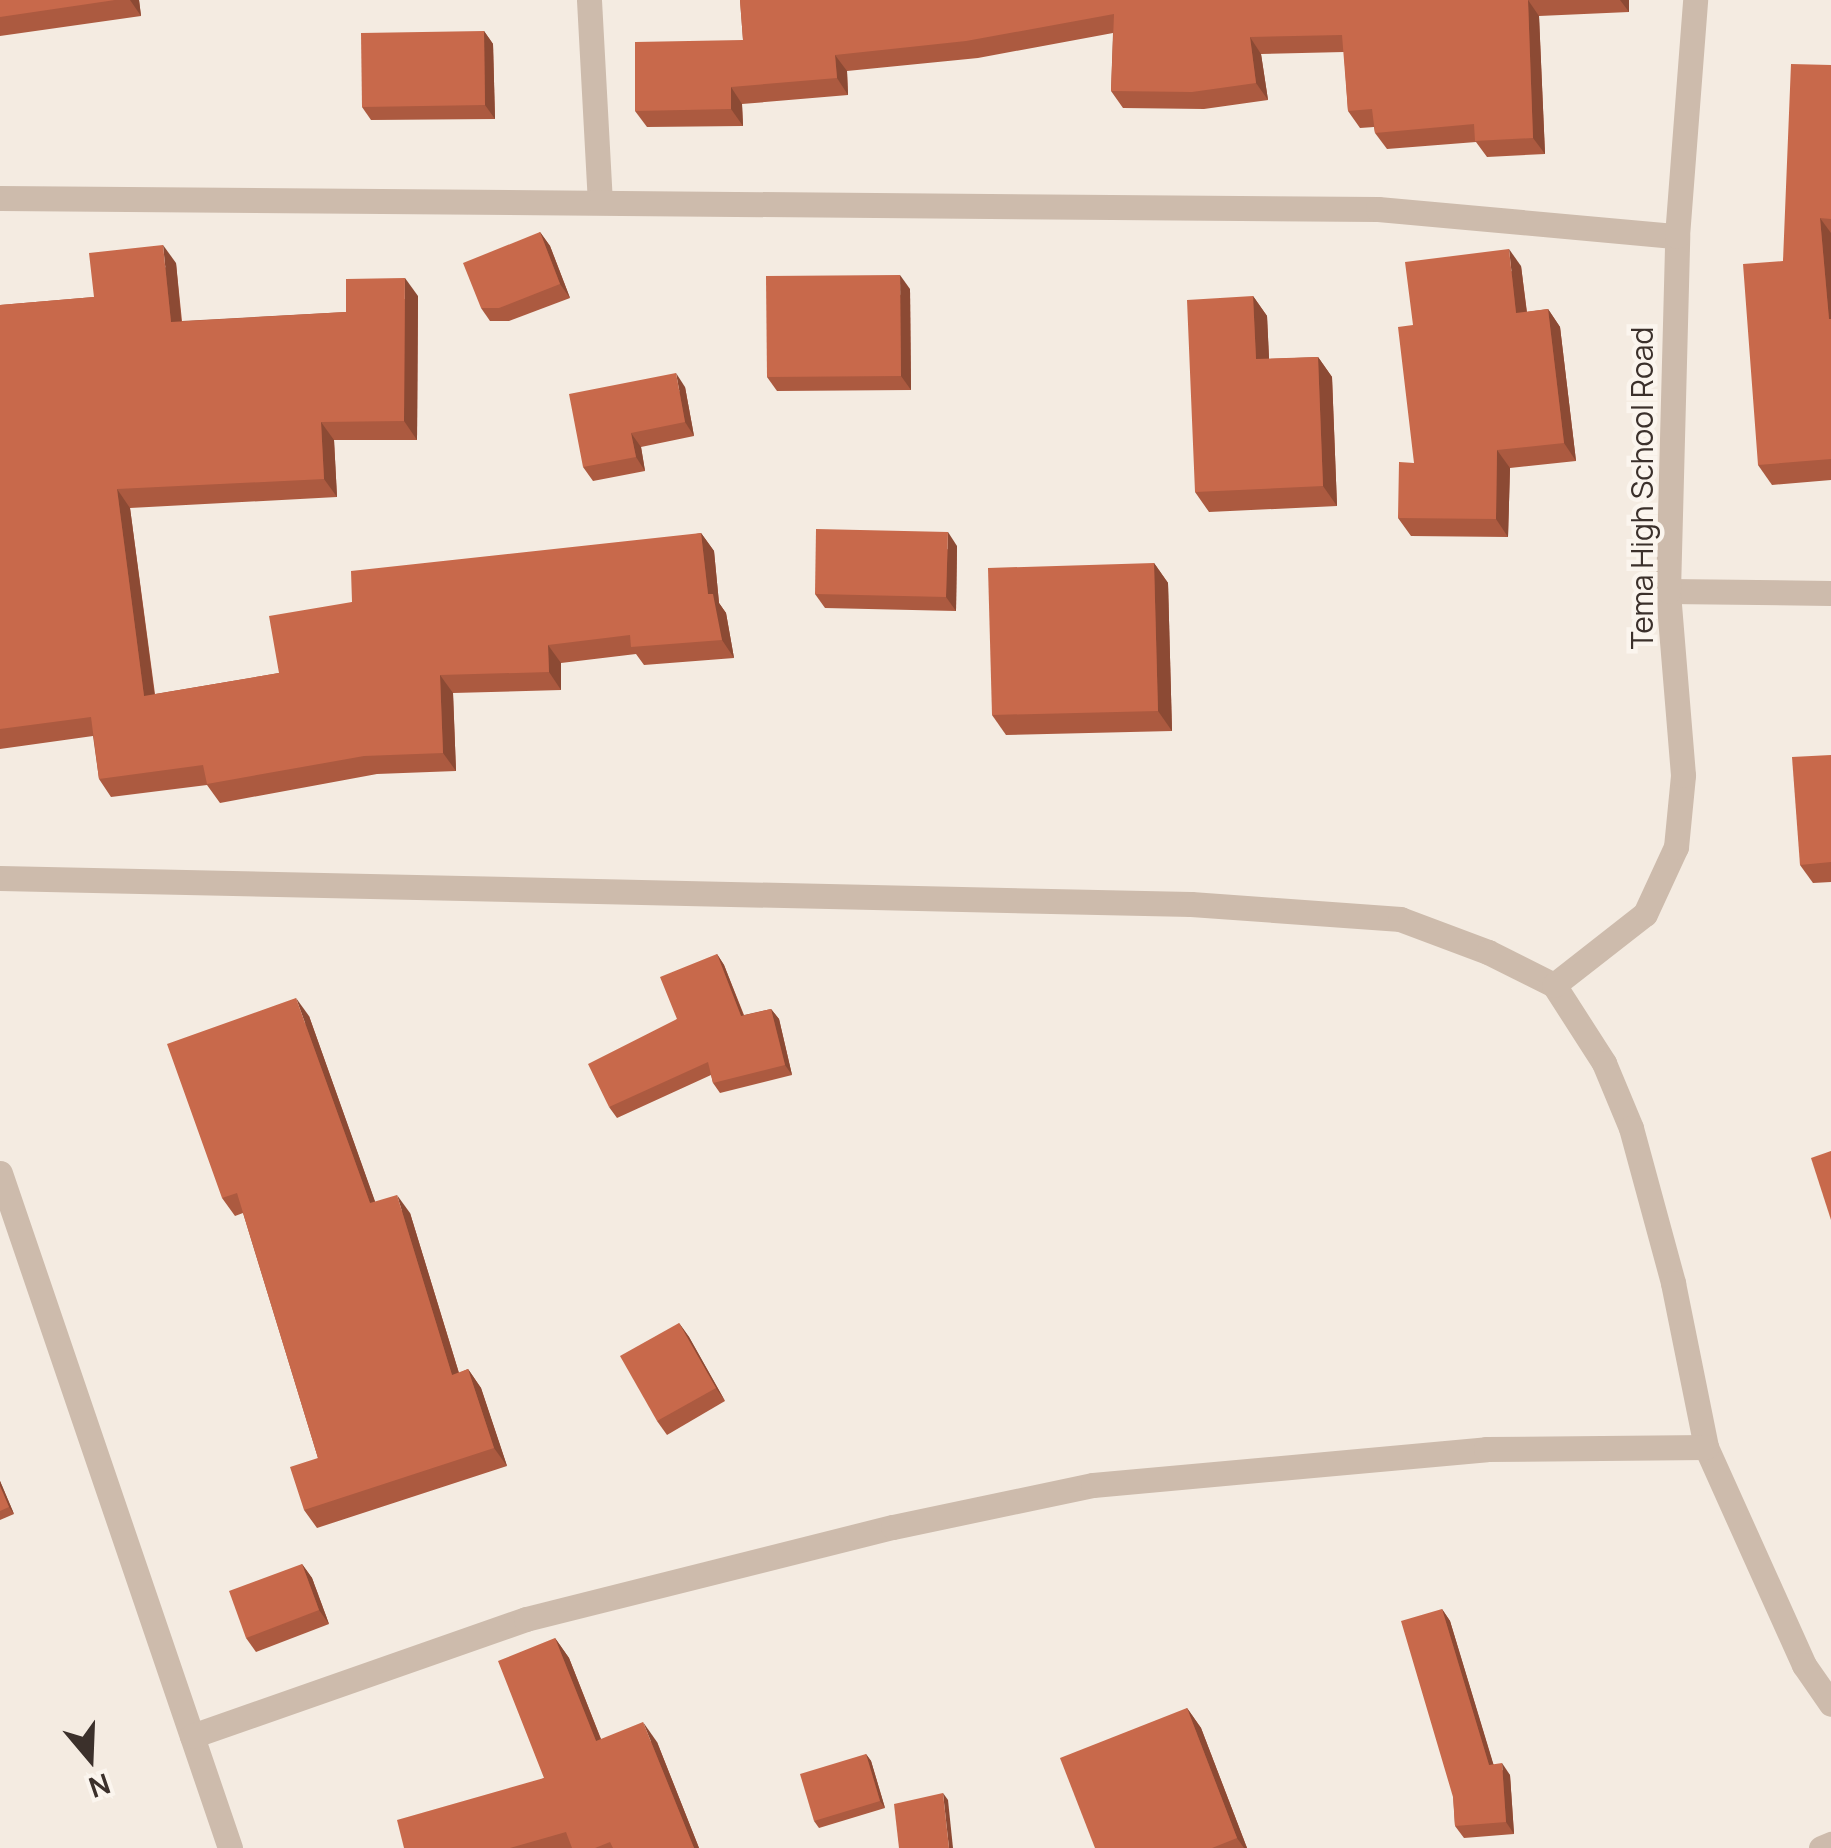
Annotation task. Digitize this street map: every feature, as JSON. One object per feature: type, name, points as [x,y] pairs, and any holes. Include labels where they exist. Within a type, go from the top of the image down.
[{"type":"street","points":[[589,0],[600,200]]},
{"type":"street","name":"Tema High School Road","points":[[1554,985],[1645,914],[1676,847],[1683,774],[1668,591],[1677,236],[1695,0]]},
{"type":"street","points":[[0,198],[1378,209],[1677,236]]},
{"type":"street","points":[[1668,591],[1831,593]]},
{"type":"street","points":[[0,878],[1306,911],[1400,919],[1554,985],[1604,1063],[1630,1128],[1673,1283],[1706,1446],[1804,1665],[1831,1704]]},
{"type":"street","points":[[0,1174],[230,1848]]},
{"type":"street","points":[[192,1736],[526,1619],[892,1527],[1092,1485],[1486,1448],[1706,1446]]},
{"type":"street","points":[[1821,1848],[1831,1844]]},
{"type":"building","points":[[0,0],[115,0],[0,17]]},
{"type":"building","points":[[740,0],[1528,0],[1533,138],[1475,141],[1474,124],[1375,133],[1372,109],[1348,111],[1342,35],[1250,37],[1256,83],[1192,92],[1111,91],[1114,14],[966,41],[835,55],[837,78],[731,87],[731,109],[635,111],[635,42],[743,40]]},
{"type":"building","points":[[484,31],[485,105],[362,107],[361,33]]},
{"type":"building","points":[[1791,64],[1831,65],[1831,219],[1820,218],[1831,319],[1831,459],[1758,465],[1743,264],[1783,261]]},
{"type":"building","points":[[540,232],[560,284],[499,308],[481,308],[463,263]]},
{"type":"building","points":[[163,245],[171,322],[346,312],[346,279],[405,278],[404,421],[321,422],[324,479],[117,489],[144,696],[279,673],[269,616],[352,602],[351,571],[701,533],[708,594],[713,594],[722,640],[631,647],[630,635],[548,645],[549,672],[440,675],[443,753],[364,756],[207,784],[203,765],[99,779],[91,717],[0,729],[0,305],[94,297],[89,253]]},
{"type":"building","points":[[1509,249],[1516,313],[1548,309],[1564,443],[1497,450],[1496,519],[1398,518],[1399,462],[1414,463],[1398,327],[1413,325],[1405,262]]},
{"type":"building","points":[[900,275],[901,376],[767,377],[766,276]]},
{"type":"building","points":[[1253,296],[1256,359],[1318,357],[1323,486],[1195,492],[1187,300]]},
{"type":"building","points":[[676,373],[685,422],[631,433],[636,457],[583,467],[569,394]]},
{"type":"building","points":[[816,529],[948,532],[946,597],[815,594]]},
{"type":"building","points":[[1154,563],[1158,711],[992,715],[988,568]]},
{"type":"building","points":[[1831,755],[1831,862],[1800,865],[1792,757]]},
{"type":"building","points":[[717,954],[741,1016],[771,1009],[785,1065],[713,1083],[708,1062],[609,1107],[588,1064],[677,1019],[660,977]]},
{"type":"building","points":[[296,998],[370,1203],[397,1195],[452,1375],[468,1369],[494,1448],[304,1510],[290,1467],[318,1458],[237,1193],[222,1198],[167,1044]]},
{"type":"building","points":[[1831,1151],[1831,1220],[1811,1158]]},
{"type":"building","points":[[679,1323],[716,1388],[657,1421],[620,1356]]},
{"type":"building","points":[[0,1486],[9,1507],[0,1511]]},
{"type":"building","points":[[302,1564],[319,1610],[246,1638],[229,1591]]},
{"type":"building","points":[[1442,1609],[1489,1765],[1502,1763],[1506,1822],[1455,1826],[1453,1797],[1401,1621]]},
{"type":"building","points":[[555,1638],[596,1741],[643,1722],[694,1848],[613,1848],[610,1842],[595,1848],[572,1848],[566,1832],[510,1848],[404,1848],[397,1820],[544,1778],[498,1661]]},
{"type":"building","points":[[1187,1708],[1237,1838],[1212,1848],[1095,1848],[1060,1758]]},
{"type":"building","points":[[866,1754],[880,1801],[814,1821],[800,1774]]},
{"type":"building","points":[[943,1793],[949,1848],[899,1848],[894,1804]]}]
